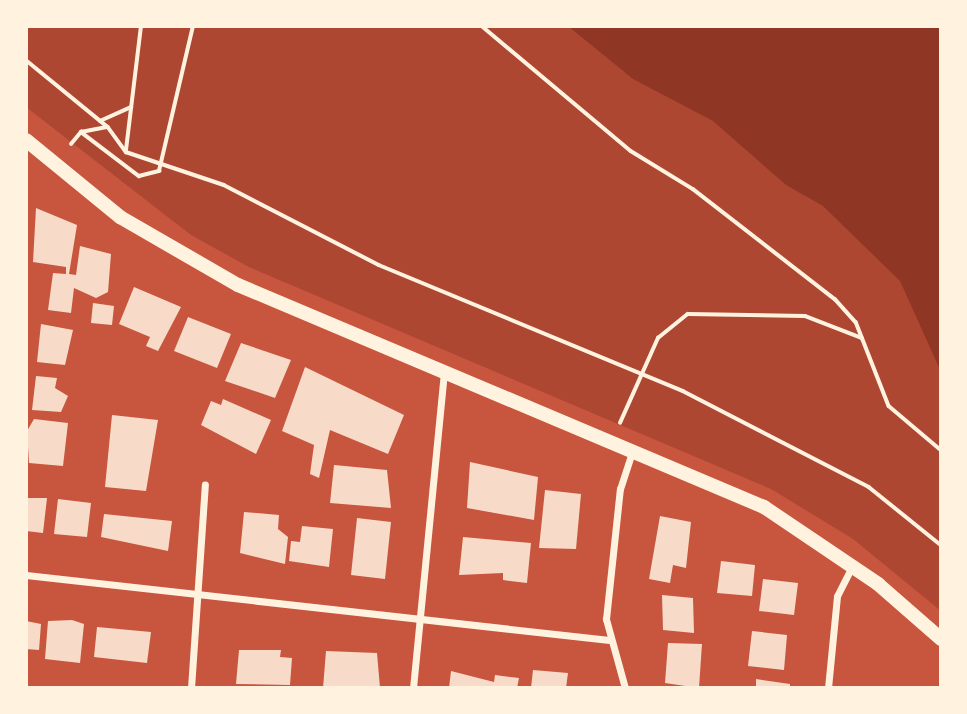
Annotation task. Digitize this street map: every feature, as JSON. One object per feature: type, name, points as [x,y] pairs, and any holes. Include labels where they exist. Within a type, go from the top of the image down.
[{"type":"main road","points":[[26,140],[120,217],[199,264],[444,373],[764,507],[852,566],[941,639]]},
{"type":"street","points":[[413,688],[444,373]]},
{"type":"street","points":[[625,688],[623,665],[609,640],[620,489],[632,451]]},
{"type":"street","points":[[191,688],[200,594],[205,484]]},
{"type":"street","points":[[828,688],[837,596],[852,566]]},
{"type":"street","points":[[26,575],[609,640]]},
{"type":"path","points":[[126,152],[141,26]]},
{"type":"path","points":[[163,165],[164,135],[193,26]]},
{"type":"path","points":[[482,26],[631,151],[693,190],[835,299],[863,339],[889,406],[941,450]]},
{"type":"path","points":[[26,60],[108,127],[126,152],[242,193],[326,242],[469,305],[506,313],[640,371],[869,487],[941,545]]},
{"type":"path","points":[[100,121],[132,105]]},
{"type":"path","points":[[71,144],[82,132],[108,127]]},
{"type":"path","points":[[82,132],[139,176],[163,165]]},
{"type":"path","points":[[620,423],[640,371],[666,328],[688,314],[805,316],[863,339]]},
{"type":"shaded area","points":[[26,26],[941,26],[941,611],[853,539],[771,489],[249,267],[191,235],[26,107]]},
{"type":"shaded area","points":[[568,26],[941,26],[941,372],[900,281],[823,206],[786,185],[713,121],[633,79]]},
{"type":"building","points":[[36,208],[77,225],[69,274],[76,275],[80,246],[111,254],[108,292],[96,298],[74,288],[71,313],[48,310],[53,273],[66,274],[66,267],[33,262]]},
{"type":"building","points":[[134,287],[181,307],[158,351],[146,346],[150,337],[119,324]]},
{"type":"building","points":[[93,303],[114,306],[112,325],[91,323]]},
{"type":"building","points":[[188,317],[231,334],[217,368],[174,351]]},
{"type":"building","points":[[41,324],[73,330],[65,365],[37,362]]},
{"type":"building","points":[[241,343],[291,360],[275,398],[225,381]]},
{"type":"building","points":[[305,367],[404,415],[388,454],[330,430],[319,478],[310,474],[314,445],[282,431]]},
{"type":"building","points":[[36,376],[57,378],[55,388],[68,396],[61,412],[32,410]]},
{"type":"building","points":[[223,399],[271,420],[256,454],[201,425],[211,401],[221,405]]},
{"type":"building","points":[[112,415],[158,420],[146,491],[105,487]]},
{"type":"building","points":[[34,419],[68,423],[63,466],[29,463],[27,431]]},
{"type":"building","points":[[470,462],[538,477],[534,520],[467,508]]},
{"type":"building","points":[[334,465],[387,470],[391,508],[330,503]]},
{"type":"building","points":[[545,490],[581,494],[576,549],[539,548]]},
{"type":"building","points":[[26,498],[47,498],[43,533],[26,531]]},
{"type":"building","points":[[58,499],[91,503],[87,537],[54,534]]},
{"type":"building","points":[[244,512],[279,515],[278,529],[288,537],[285,564],[240,553]]},
{"type":"building","points":[[104,514],[172,521],[168,551],[101,537]]},
{"type":"building","points":[[660,516],[691,522],[686,568],[673,565],[670,583],[649,579]]},
{"type":"building","points":[[357,518],[391,522],[385,579],[351,575]]},
{"type":"building","points":[[302,526],[333,529],[329,567],[289,561],[291,541],[300,542]]},
{"type":"building","points":[[463,537],[531,543],[527,583],[503,580],[503,573],[459,575]]},
{"type":"building","points":[[721,561],[755,565],[752,596],[717,593]]},
{"type":"building","points":[[763,579],[798,583],[794,615],[759,611]]},
{"type":"building","points":[[662,595],[693,598],[694,633],[663,630]]},
{"type":"building","points":[[72,620],[84,624],[80,663],[45,659],[48,621]]},
{"type":"building","points":[[26,621],[41,624],[39,650],[26,649]]},
{"type":"building","points":[[97,627],[151,632],[147,663],[94,657]]},
{"type":"building","points":[[752,631],[787,635],[784,670],[748,666]]},
{"type":"building","points":[[668,643],[702,644],[699,688],[665,683]]},
{"type":"building","points":[[239,650],[281,650],[280,657],[292,658],[290,685],[236,684]]},
{"type":"building","points":[[326,651],[377,653],[380,688],[323,688]]},
{"type":"building","points":[[533,670],[568,673],[566,688],[531,688]]},
{"type":"building","points":[[451,671],[494,682],[495,675],[519,678],[517,688],[449,688]]},
{"type":"building","points":[[756,679],[790,684],[790,688],[756,688]]}]
